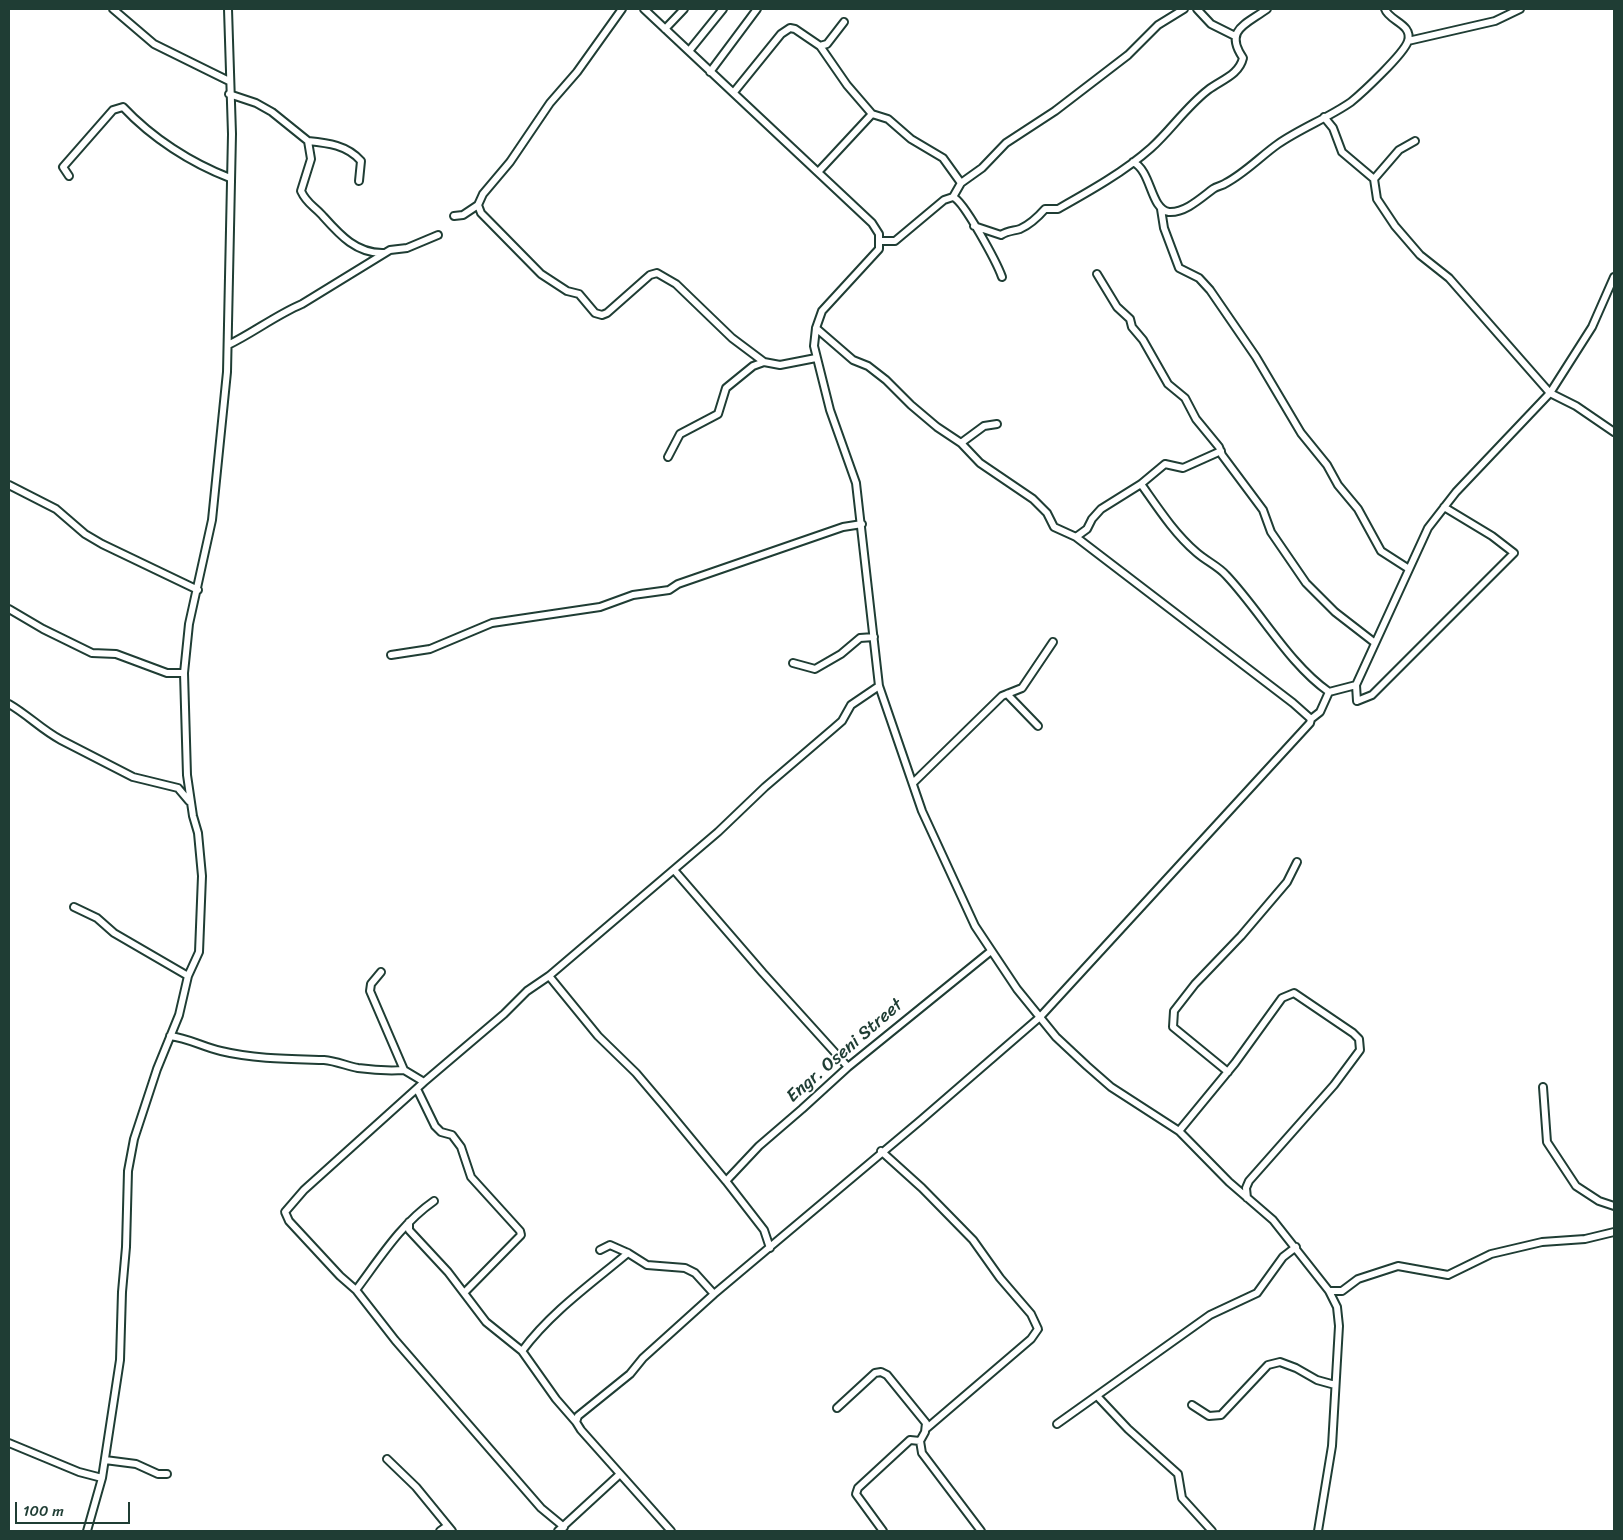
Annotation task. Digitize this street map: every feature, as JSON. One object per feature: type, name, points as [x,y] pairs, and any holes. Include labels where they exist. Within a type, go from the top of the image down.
[{"type":"street","points":[[114,9],[154,44],[229,81]]},
{"type":"street","points":[[87,1531],[102,1478],[120,1360],[128,1171],[140,1116],[179,1015],[188,976],[199,952],[202,895],[200,853],[187,775],[184,673],[189,624],[212,520],[220,456],[228,345],[232,134],[229,94],[228,9]]},
{"type":"street","points":[[454,216],[463,215],[478,205],[483,194],[510,162],[550,103],[578,72],[622,9]]},
{"type":"street","points":[[644,9],[819,171],[872,223],[879,234],[879,249],[822,310],[816,328],[814,346],[833,419],[856,483],[879,686],[914,782],[922,811],[959,894],[975,926],[1016,988],[1056,1037],[1111,1087],[1179,1131],[1247,1198],[1273,1220],[1329,1291],[1337,1308],[1339,1326],[1332,1446],[1318,1531]]},
{"type":"street","points":[[665,29],[684,9]]},
{"type":"street","points":[[688,51],[723,9]]},
{"type":"street","points":[[710,72],[757,9]]},
{"type":"street","points":[[880,241],[895,241],[944,200],[953,197],[961,183],[982,168],[1006,144],[1055,111],[1128,54],[1158,25],[1184,9]]},
{"type":"street","points":[[1198,9],[1211,24],[1234,36]]},
{"type":"street","points":[[974,226],[1001,235],[1009,230],[1019,229],[1037,218],[1045,209],[1058,209],[1090,192],[1133,162],[1164,136],[1172,125],[1209,89],[1241,67],[1244,58],[1235,46],[1234,36],[1238,29],[1267,9]]},
{"type":"street","points":[[1162,217],[1189,206],[1213,189],[1226,184],[1278,144],[1351,102],[1384,70],[1408,40],[1408,32],[1402,24],[1386,13],[1385,9]]},
{"type":"street","points":[[1408,40],[1495,21],[1520,9]]},
{"type":"street","points":[[820,46],[827,44],[844,22]]},
{"type":"street","points":[[734,92],[781,34],[790,28],[795,29],[820,46],[847,85],[872,114],[888,119],[911,139],[943,158],[961,183]]},
{"type":"street","points":[[229,94],[256,103],[272,112],[308,141],[330,143],[355,154],[361,161],[359,181]]},
{"type":"street","points":[[69,176],[62,167],[113,110],[120,106],[161,141],[213,172],[230,178]]},
{"type":"street","points":[[819,171],[872,114]]},
{"type":"street","points":[[1324,117],[1333,128],[1342,152],[1374,180],[1377,199],[1395,226],[1420,255],[1449,278],[1550,393],[1576,406],[1614,432]]},
{"type":"street","points":[[308,141],[311,160],[302,191],[306,202],[349,243],[367,252],[384,254]]},
{"type":"street","points":[[1374,180],[1399,150],[1416,141]]},
{"type":"street","points":[[1133,162],[1141,166],[1145,172],[1161,208],[1162,217],[1179,268],[1199,278],[1210,290],[1256,357],[1301,433],[1327,465],[1338,485],[1358,509],[1381,551],[1409,569]]},
{"type":"street","points":[[953,197],[961,202],[974,226],[994,255],[1002,277]]},
{"type":"street","points":[[478,205],[481,213],[541,274],[567,291],[579,294],[595,313],[602,315],[607,313],[650,275],[657,273],[676,284],[732,338],[764,362],[780,365],[816,358]]},
{"type":"street","points":[[1161,208],[1172,212]]},
{"type":"street","points":[[228,345],[251,334],[286,310],[302,304],[390,250],[407,248],[438,236]]},
{"type":"street","points":[[1097,274],[1117,308],[1130,319],[1132,327],[1143,340],[1168,384],[1185,398],[1196,419],[1263,510],[1270,532],[1306,583],[1335,612],[1375,643]]},
{"type":"street","points":[[1444,507],[1492,536],[1514,553],[1372,695],[1357,701],[1356,685],[1428,528],[1444,507],[1550,393],[1592,327],[1614,277]]},
{"type":"street","points":[[816,328],[852,360],[868,366],[886,380],[917,411],[960,443],[980,463],[1034,498],[1047,513],[1054,527],[1076,537],[1293,703],[1311,719]]},
{"type":"street","points":[[668,457],[680,434],[718,414],[726,388],[753,366],[764,362]]},
{"type":"street","points":[[960,443],[984,426],[996,424]]},
{"type":"street","points":[[1076,537],[1087,529],[1092,518],[1101,509],[1141,484],[1165,464],[1183,468],[1221,451]]},
{"type":"street","points":[[1141,484],[1166,520],[1196,552],[1226,575],[1303,669],[1329,692]]},
{"type":"street","points":[[9,485],[56,509],[85,534],[102,544],[198,590]]},
{"type":"street","points":[[392,655],[430,649],[492,623],[600,607],[633,595],[669,590],[678,584],[843,527],[862,524]]},
{"type":"street","points":[[9,609],[42,629],[92,654],[116,654],[167,673],[184,673]]},
{"type":"street","points":[[793,663],[815,669],[841,654],[860,638],[874,637]]},
{"type":"street","points":[[914,782],[1002,696],[1022,688],[1053,642]]},
{"type":"street","points":[[1329,692],[1356,685]]},
{"type":"street","points":[[620,1474],[561,1529],[395,1340],[356,1290],[340,1276],[289,1221],[285,1212],[304,1190],[424,1082],[504,1014],[527,991],[549,976],[674,870],[842,721],[851,705],[879,686]]},
{"type":"street","points":[[576,1422],[584,1409],[630,1374],[643,1358],[714,1294],[1040,1017],[1310,723],[1311,719],[1320,712],[1329,692]]},
{"type":"street","points":[[1008,694],[1038,726]]},
{"type":"street","points":[[9,704],[27,714],[49,734],[133,777],[178,788],[190,802]]},
{"type":"street","points":[[1228,1072],[1173,1028],[1174,1012],[1195,984],[1241,936],[1287,882],[1297,862]]},
{"type":"street","points":[[674,870],[848,1067]]},
{"type":"street","points":[[74,907],[97,918],[114,933],[188,976]]},
{"type":"street","name":"Engr. Oseni Street","points":[[726,1181],[759,1146],[848,1067],[992,951]]},
{"type":"street","points":[[381,972],[371,984],[370,991],[404,1070]]},
{"type":"street","points":[[549,976],[598,1036],[664,1106],[726,1181],[764,1230],[770,1248]]},
{"type":"street","points":[[1179,1131],[1228,1072],[1282,998],[1294,993],[1353,1033],[1359,1039],[1360,1050],[1334,1085],[1249,1181],[1246,1188],[1247,1198]]},
{"type":"street","points":[[170,1036],[184,1037],[219,1051],[240,1055],[306,1061],[324,1060],[357,1068],[404,1070],[424,1082]]},
{"type":"street","points":[[1543,1087],[1547,1142],[1576,1186],[1599,1201],[1614,1206]]},
{"type":"street","points":[[417,1089],[435,1126],[441,1132],[452,1135],[461,1147],[471,1177],[520,1231],[521,1235],[510,1244],[465,1292]]},
{"type":"street","points":[[881,1151],[922,1188],[973,1240],[1000,1278],[1031,1314],[1038,1329],[1031,1339],[927,1428],[920,1441],[922,1453],[982,1531]]},
{"type":"street","points":[[356,1290],[409,1222],[418,1212],[434,1201]]},
{"type":"street","points":[[409,1222],[409,1230],[431,1252],[465,1292],[471,1304],[486,1322],[522,1351],[556,1399],[671,1531]]},
{"type":"street","points":[[1329,1291],[1342,1291],[1358,1279],[1398,1266],[1448,1275],[1491,1254],[1542,1242],[1586,1239],[1614,1232]]},
{"type":"street","points":[[600,1250],[610,1245],[628,1253],[647,1266],[685,1268],[695,1273],[714,1294]]},
{"type":"street","points":[[1057,1424],[1210,1315],[1257,1293],[1283,1257],[1296,1247]]},
{"type":"street","points":[[522,1351],[533,1336],[582,1289],[628,1253]]},
{"type":"street","points":[[1192,1405],[1209,1416],[1221,1414],[1268,1365],[1280,1362],[1296,1368],[1317,1380],[1335,1385]]},
{"type":"street","points":[[837,1408],[876,1373],[881,1372],[887,1375],[921,1416],[927,1428]]},
{"type":"street","points":[[1097,1396],[1128,1429],[1178,1474],[1182,1498],[1212,1531]]},
{"type":"street","points":[[883,1531],[856,1494],[858,1488],[910,1440],[920,1441]]},
{"type":"street","points":[[9,1444],[79,1472],[102,1478]]},
{"type":"street","points":[[387,1459],[416,1487],[450,1529],[440,1531]]},
{"type":"street","points":[[105,1460],[136,1464],[158,1474],[167,1474]]}]
